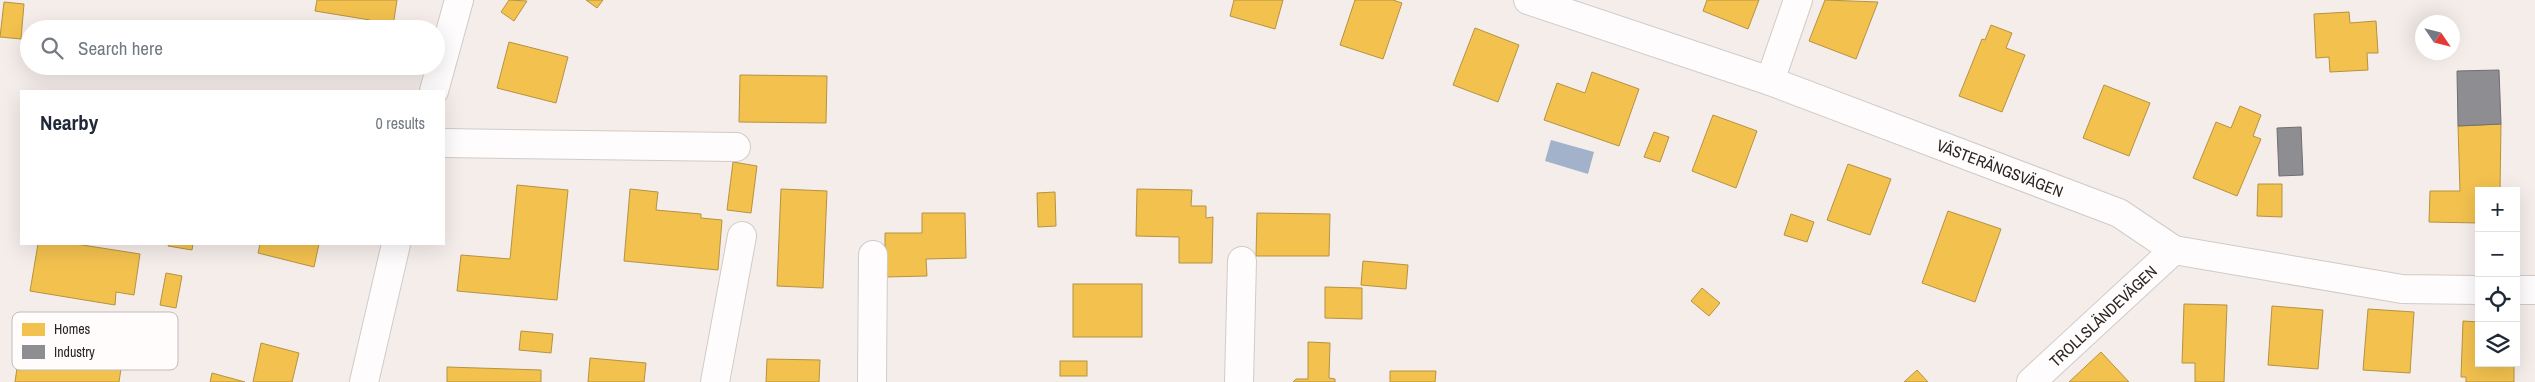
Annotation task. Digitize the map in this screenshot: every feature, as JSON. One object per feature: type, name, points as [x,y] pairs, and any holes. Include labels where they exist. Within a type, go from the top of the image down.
[{"type":"street","points":[[445,51],[459,0]]},
{"type":"street","name":"VÄSTERÄNGSVÄGEN","points":[[1528,0],[1770,81],[2119,213],[2174,250],[2402,288],[2475,290]]},
{"type":"street","points":[[1770,81],[1798,0]]},
{"type":"street","points":[[434,90],[438,75]]},
{"type":"street","points":[[445,142],[736,147]]},
{"type":"street","points":[[715,382],[742,236]]},
{"type":"street","points":[[364,382],[396,245]]},
{"type":"street","name":"TROLLSLÄNDEVÄGEN","points":[[2032,382],[2174,250]]},
{"type":"street","points":[[872,382],[873,255]]},
{"type":"street","points":[[1238,382],[1242,261]]},
{"type":"street","points":[[2520,290],[2535,290]]},
{"type":"water","points":[[1551,140],[1594,152],[1588,174],[1545,161]]},
{"type":"building: Homes","points":[[317,0],[397,0],[394,20],[370,20],[315,11]]},
{"type":"building: Homes","points":[[509,0],[527,1],[514,21],[501,12]]},
{"type":"building: Homes","points":[[586,0],[603,0],[597,8]]},
{"type":"building: Homes","points":[[1234,0],[1283,0],[1275,29],[1230,16]]},
{"type":"building: Homes","points":[[1355,0],[1393,0],[1402,3],[1383,59],[1340,45]]},
{"type":"building: Homes","points":[[1707,0],[1759,0],[1748,29],[1703,11]]},
{"type":"building: Homes","points":[[1825,0],[1878,2],[1856,59],[1809,41]]},
{"type":"building: Homes","points":[[4,2],[24,4],[23,20],[20,20],[20,39],[0,37]]},
{"type":"building: Homes","points":[[2349,12],[2350,23],[2376,21],[2378,53],[2367,53],[2368,70],[2330,72],[2329,57],[2316,58],[2314,14]]},
{"type":"building: Homes","points":[[1991,25],[2012,33],[2006,48],[2025,55],[2002,112],[1959,96],[1982,39],[1985,40]]},
{"type":"building: Homes","points":[[1475,28],[1519,45],[1498,102],[1453,85]]},
{"type":"building: Homes","points":[[509,42],[568,57],[556,103],[497,88]]},
{"type":"building: Homes","points":[[1592,72],[1639,89],[1619,146],[1544,120],[1557,83],[1585,93]]},
{"type":"building: Homes","points":[[740,75],[827,76],[826,123],[739,122]]},
{"type":"building: Homes","points":[[2104,85],[2150,103],[2129,156],[2083,138]]},
{"type":"building: Homes","points":[[2240,106],[2261,115],[2253,136],[2261,139],[2237,196],[2193,178],[2216,122],[2231,128]]},
{"type":"building: Homes","points":[[1713,115],[1757,131],[1736,188],[1692,171]]},
{"type":"building: Homes","points":[[2501,124],[2500,187],[2475,187],[2475,223],[2429,222],[2430,191],[2460,191],[2458,126]]},
{"type":"building: Homes","points":[[1654,132],[1669,137],[1660,162],[1644,157]]},
{"type":"building: Homes","points":[[733,162],[757,166],[751,213],[727,210]]},
{"type":"building: Homes","points":[[1848,164],[1891,179],[1870,235],[1827,220]]},
{"type":"building: Homes","points":[[2258,184],[2282,184],[2282,217],[2257,216]]},
{"type":"building: Homes","points":[[517,185],[568,190],[557,300],[457,291],[461,255],[510,259]]},
{"type":"building: Homes","points":[[630,189],[658,192],[656,210],[701,214],[701,218],[722,220],[718,270],[624,261]]},
{"type":"building: Homes","points":[[781,189],[827,191],[823,288],[777,286]]},
{"type":"building: Homes","points":[[1137,189],[1192,190],[1191,206],[1206,206],[1206,218],[1213,217],[1212,263],[1179,263],[1179,237],[1136,236]]},
{"type":"building: Homes","points":[[1055,192],[1056,226],[1038,227],[1037,193]]},
{"type":"building: Homes","points":[[1948,211],[2001,229],[1975,302],[1922,283]]},
{"type":"building: Homes","points":[[922,213],[965,213],[966,258],[926,259],[927,276],[885,277],[885,233],[922,233]]},
{"type":"building: Homes","points":[[1257,213],[1330,214],[1329,256],[1256,256]]},
{"type":"building: Homes","points":[[1791,214],[1814,222],[1807,242],[1784,235]]},
{"type":"building: Homes","points":[[38,245],[82,245],[140,254],[134,295],[116,292],[115,305],[30,291]]},
{"type":"building: Homes","points":[[168,245],[193,245],[192,250]]},
{"type":"building: Homes","points":[[260,245],[319,245],[314,267],[258,253]]},
{"type":"building: Homes","points":[[1363,261],[1408,265],[1406,289],[1361,285]]},
{"type":"building: Homes","points":[[166,273],[182,276],[176,308],[160,305]]},
{"type":"building: Homes","points":[[1073,284],[1142,284],[1142,337],[1073,337]]},
{"type":"building: Homes","points":[[1325,287],[1362,288],[1362,319],[1325,318]]},
{"type":"building: Homes","points":[[1702,288],[1720,303],[1709,316],[1691,301]]},
{"type":"building: Homes","points":[[2184,304],[2227,305],[2224,382],[2195,382],[2195,363],[2182,363]]},
{"type":"building: Homes","points":[[2272,306],[2323,310],[2318,369],[2268,365]]},
{"type":"building: Homes","points":[[2368,309],[2414,312],[2410,373],[2363,370]]},
{"type":"building: Homes","points":[[2463,321],[2475,322],[2475,367],[2514,367],[2514,382],[2466,382],[2466,377],[2461,377]]},
{"type":"building: Homes","points":[[521,331],[553,334],[551,353],[519,350]]},
{"type":"building: Homes","points":[[1308,342],[1330,343],[1329,378],[1335,379],[1335,382],[1293,382],[1296,379],[1308,379]]},
{"type":"building: Homes","points":[[261,343],[299,353],[292,382],[253,382]]},
{"type":"building: Homes","points":[[2101,352],[2129,382],[2069,382]]},
{"type":"building: Homes","points":[[590,358],[646,363],[644,382],[588,382]]},
{"type":"building: Homes","points":[[767,359],[820,360],[819,382],[766,382]]},
{"type":"building: Homes","points":[[1060,361],[1087,361],[1087,376],[1060,376]]},
{"type":"building: Homes","points":[[447,367],[541,370],[541,382],[447,382]]},
{"type":"building: Homes","points":[[17,370],[121,370],[119,382],[15,382]]},
{"type":"building: Homes","points":[[1917,370],[1928,382],[1904,382]]},
{"type":"building: Homes","points":[[1390,371],[1436,371],[1435,382],[1390,382]]},
{"type":"building: Homes","points":[[212,373],[245,382],[210,382]]},
{"type":"building: Industry","points":[[2499,70],[2501,124],[2458,126],[2457,71]]},
{"type":"building: Industry","points":[[2301,127],[2303,175],[2279,176],[2277,128]]}]
